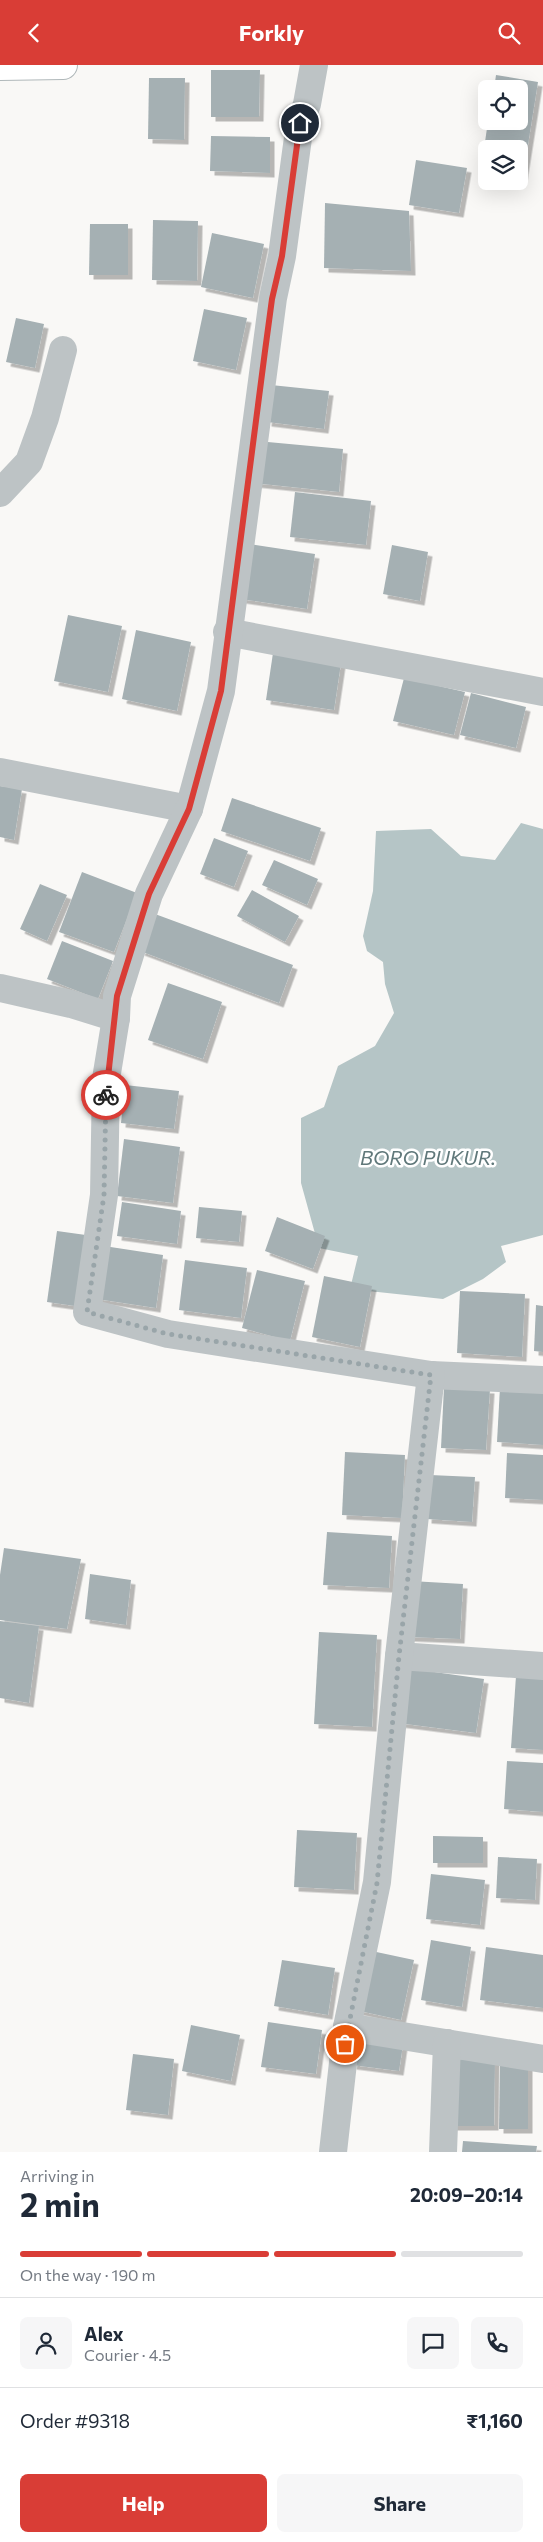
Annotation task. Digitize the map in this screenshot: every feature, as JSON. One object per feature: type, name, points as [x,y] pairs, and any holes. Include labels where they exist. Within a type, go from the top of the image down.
[{"type":"street","points":[[0,66],[63,65]]},
{"type":"street","points":[[314,65],[307,104],[300,123],[282,256],[272,299],[227,632],[221,691],[189,809],[149,894],[117,996],[116,1018],[106,1079],[104,1195],[87,1312],[168,1334],[431,1375],[543,1380]]},
{"type":"street","points":[[0,493],[30,462],[45,418],[62,350]]},
{"type":"street","points":[[227,632],[543,691]]},
{"type":"street","points":[[0,772],[189,809]]},
{"type":"street","points":[[0,988],[71,1004],[116,1018]]},
{"type":"street","points":[[333,2152],[347,2027],[377,1883],[399,1656],[431,1375]]},
{"type":"street","points":[[399,1656],[543,1666]]},
{"type":"street","points":[[347,2027],[543,2059]]},
{"type":"street","points":[[443,2152],[447,2043]]},
{"type":"water","name":"BORO PUKUR.","points":[[521,823],[543,829],[543,1235],[501,1246],[506,1262],[483,1279],[443,1299],[350,1289],[358,1256],[319,1248],[301,1183],[301,1118],[324,1107],[338,1066],[375,1046],[394,1013],[385,984],[383,962],[367,951],[363,936],[373,891],[376,831],[431,829],[461,856],[495,860]]},
{"type":"building","points":[[211,70],[260,70],[259,117],[211,117]]},
{"type":"building","points":[[496,75],[526,80],[495,80]]},
{"type":"building","points":[[149,78],[185,78],[184,140],[148,139]]},
{"type":"building","points":[[528,80],[538,82],[528,145],[528,140],[485,140],[487,130],[528,130]]},
{"type":"building","points":[[211,136],[270,137],[270,173],[210,171]]},
{"type":"building","points":[[416,160],[467,168],[459,213],[409,205]]},
{"type":"building","points":[[325,203],[409,211],[411,271],[324,268]]},
{"type":"building","points":[[153,220],[198,221],[197,281],[152,280]]},
{"type":"building","points":[[90,224],[128,224],[128,275],[89,275]]},
{"type":"building","points":[[212,233],[264,244],[253,298],[201,287]]},
{"type":"building","points":[[204,309],[247,318],[236,370],[193,361]]},
{"type":"building","points":[[16,318],[44,324],[35,368],[6,362]]},
{"type":"building","points":[[271,385],[329,391],[324,429],[267,422]]},
{"type":"building","points":[[257,441],[343,449],[339,492],[253,483]]},
{"type":"building","points":[[295,492],[371,501],[366,545],[290,537]]},
{"type":"building","points":[[249,544],[315,554],[307,609],[241,599]]},
{"type":"building","points":[[392,545],[428,552],[420,601],[383,594]]},
{"type":"building","points":[[68,615],[122,626],[108,692],[54,681]]},
{"type":"building","points":[[136,630],[191,642],[177,711],[122,699]]},
{"type":"building","points":[[273,653],[341,663],[334,710],[266,700]]},
{"type":"building","points":[[404,678],[465,692],[454,735],[393,721]]},
{"type":"building","points":[[471,693],[526,707],[516,748],[460,735]]},
{"type":"building","points":[[0,786],[22,789],[14,840],[0,837]]},
{"type":"building","points":[[232,798],[321,828],[310,861],[221,831]]},
{"type":"building","points":[[214,838],[248,851],[234,887],[200,874]]},
{"type":"building","points":[[274,860],[318,879],[307,905],[262,885]]},
{"type":"building","points":[[82,872],[137,893],[114,952],[59,932]]},
{"type":"building","points":[[40,884],[67,895],[47,941],[20,929]]},
{"type":"building","points":[[252,890],[299,916],[285,942],[237,916]]},
{"type":"building","points":[[155,914],[293,965],[279,1003],[140,951]]},
{"type":"building","points":[[62,941],[113,961],[98,999],[47,979]]},
{"type":"building","points":[[168,983],[222,1002],[203,1059],[148,1040]]},
{"type":"building","points":[[125,1085],[179,1091],[174,1129],[121,1123]]},
{"type":"building","points":[[124,1139],[180,1147],[173,1203],[117,1196]]},
{"type":"building","points":[[122,1202],[181,1211],[177,1244],[117,1236]]},
{"type":"building","points":[[199,1207],[242,1211],[239,1242],[196,1238]]},
{"type":"building","points":[[277,1217],[325,1236],[313,1269],[265,1251]]},
{"type":"building","points":[[57,1231],[93,1236],[82,1307],[47,1302]]},
{"type":"building","points":[[104,1246],[163,1255],[156,1308],[97,1299]]},
{"type":"building","points":[[185,1260],[247,1268],[241,1318],[179,1310]]},
{"type":"building","points":[[257,1270],[305,1281],[290,1341],[242,1328]]},
{"type":"building","points":[[324,1276],[372,1286],[360,1347],[312,1337]]},
{"type":"building","points":[[460,1291],[525,1294],[522,1357],[457,1353]]},
{"type":"building","points":[[536,1305],[543,1306],[543,1352],[534,1351]]},
{"type":"building","points":[[444,1387],[490,1389],[486,1450],[441,1448]]},
{"type":"building","points":[[500,1387],[543,1390],[543,1445],[497,1442]]},
{"type":"building","points":[[345,1452],[405,1455],[402,1518],[342,1515]]},
{"type":"building","points":[[507,1453],[543,1455],[543,1500],[505,1498]]},
{"type":"building","points":[[430,1475],[475,1477],[472,1522],[427,1519]]},
{"type":"building","points":[[327,1532],[392,1536],[389,1588],[323,1585]]},
{"type":"building","points":[[4,1548],[81,1559],[67,1629],[0,1620],[0,1575]]},
{"type":"building","points":[[90,1574],[131,1580],[126,1625],[85,1619]]},
{"type":"building","points":[[411,1581],[463,1584],[460,1639],[409,1637]]},
{"type":"building","points":[[0,1621],[39,1626],[29,1703],[0,1698]]},
{"type":"building","points":[[319,1632],[377,1635],[372,1727],[314,1724]]},
{"type":"building","points":[[406,1668],[484,1679],[476,1733],[398,1723]]},
{"type":"building","points":[[516,1676],[543,1678],[543,1750],[511,1748]]},
{"type":"building","points":[[507,1761],[543,1763],[543,1812],[504,1809]]},
{"type":"building","points":[[297,1830],[357,1833],[354,1890],[294,1887]]},
{"type":"building","points":[[433,1836],[483,1837],[483,1863],[433,1863]]},
{"type":"building","points":[[498,1857],[537,1859],[535,1900],[496,1898]]},
{"type":"building","points":[[431,1874],[485,1880],[480,1925],[426,1919]]},
{"type":"building","points":[[431,1940],[471,1947],[462,2007],[421,2000]]},
{"type":"building","points":[[486,1947],[543,1955],[543,2008],[480,2000]]},
{"type":"building","points":[[367,1950],[414,1960],[401,2020],[355,2010]]},
{"type":"building","points":[[282,1960],[335,1968],[328,2015],[274,2006]]},
{"type":"building","points":[[268,2022],[322,2030],[316,2074],[261,2067]]},
{"type":"building","points":[[191,2025],[240,2035],[231,2081],[182,2071]]},
{"type":"building","points":[[356,2032],[404,2038],[399,2071],[352,2065]]},
{"type":"building","points":[[133,2054],[174,2059],[168,2115],[126,2110]]},
{"type":"building","points":[[453,2059],[495,2060],[494,2126],[452,2126]]},
{"type":"building","points":[[500,2064],[528,2065],[528,2129],[499,2129]]},
{"type":"building","points":[[463,2141],[537,2146],[536,2152],[462,2152]]},
{"type":"way so far","points":[[106,1095],[104,1195],[87,1312],[168,1334],[431,1375],[399,1656],[377,1883],[345,2044]]},
{"type":"route","points":[[106,1095],[106,1079],[116,1018],[117,996],[149,894],[189,809],[221,691],[227,632],[272,299],[282,256],[300,123]]}]
